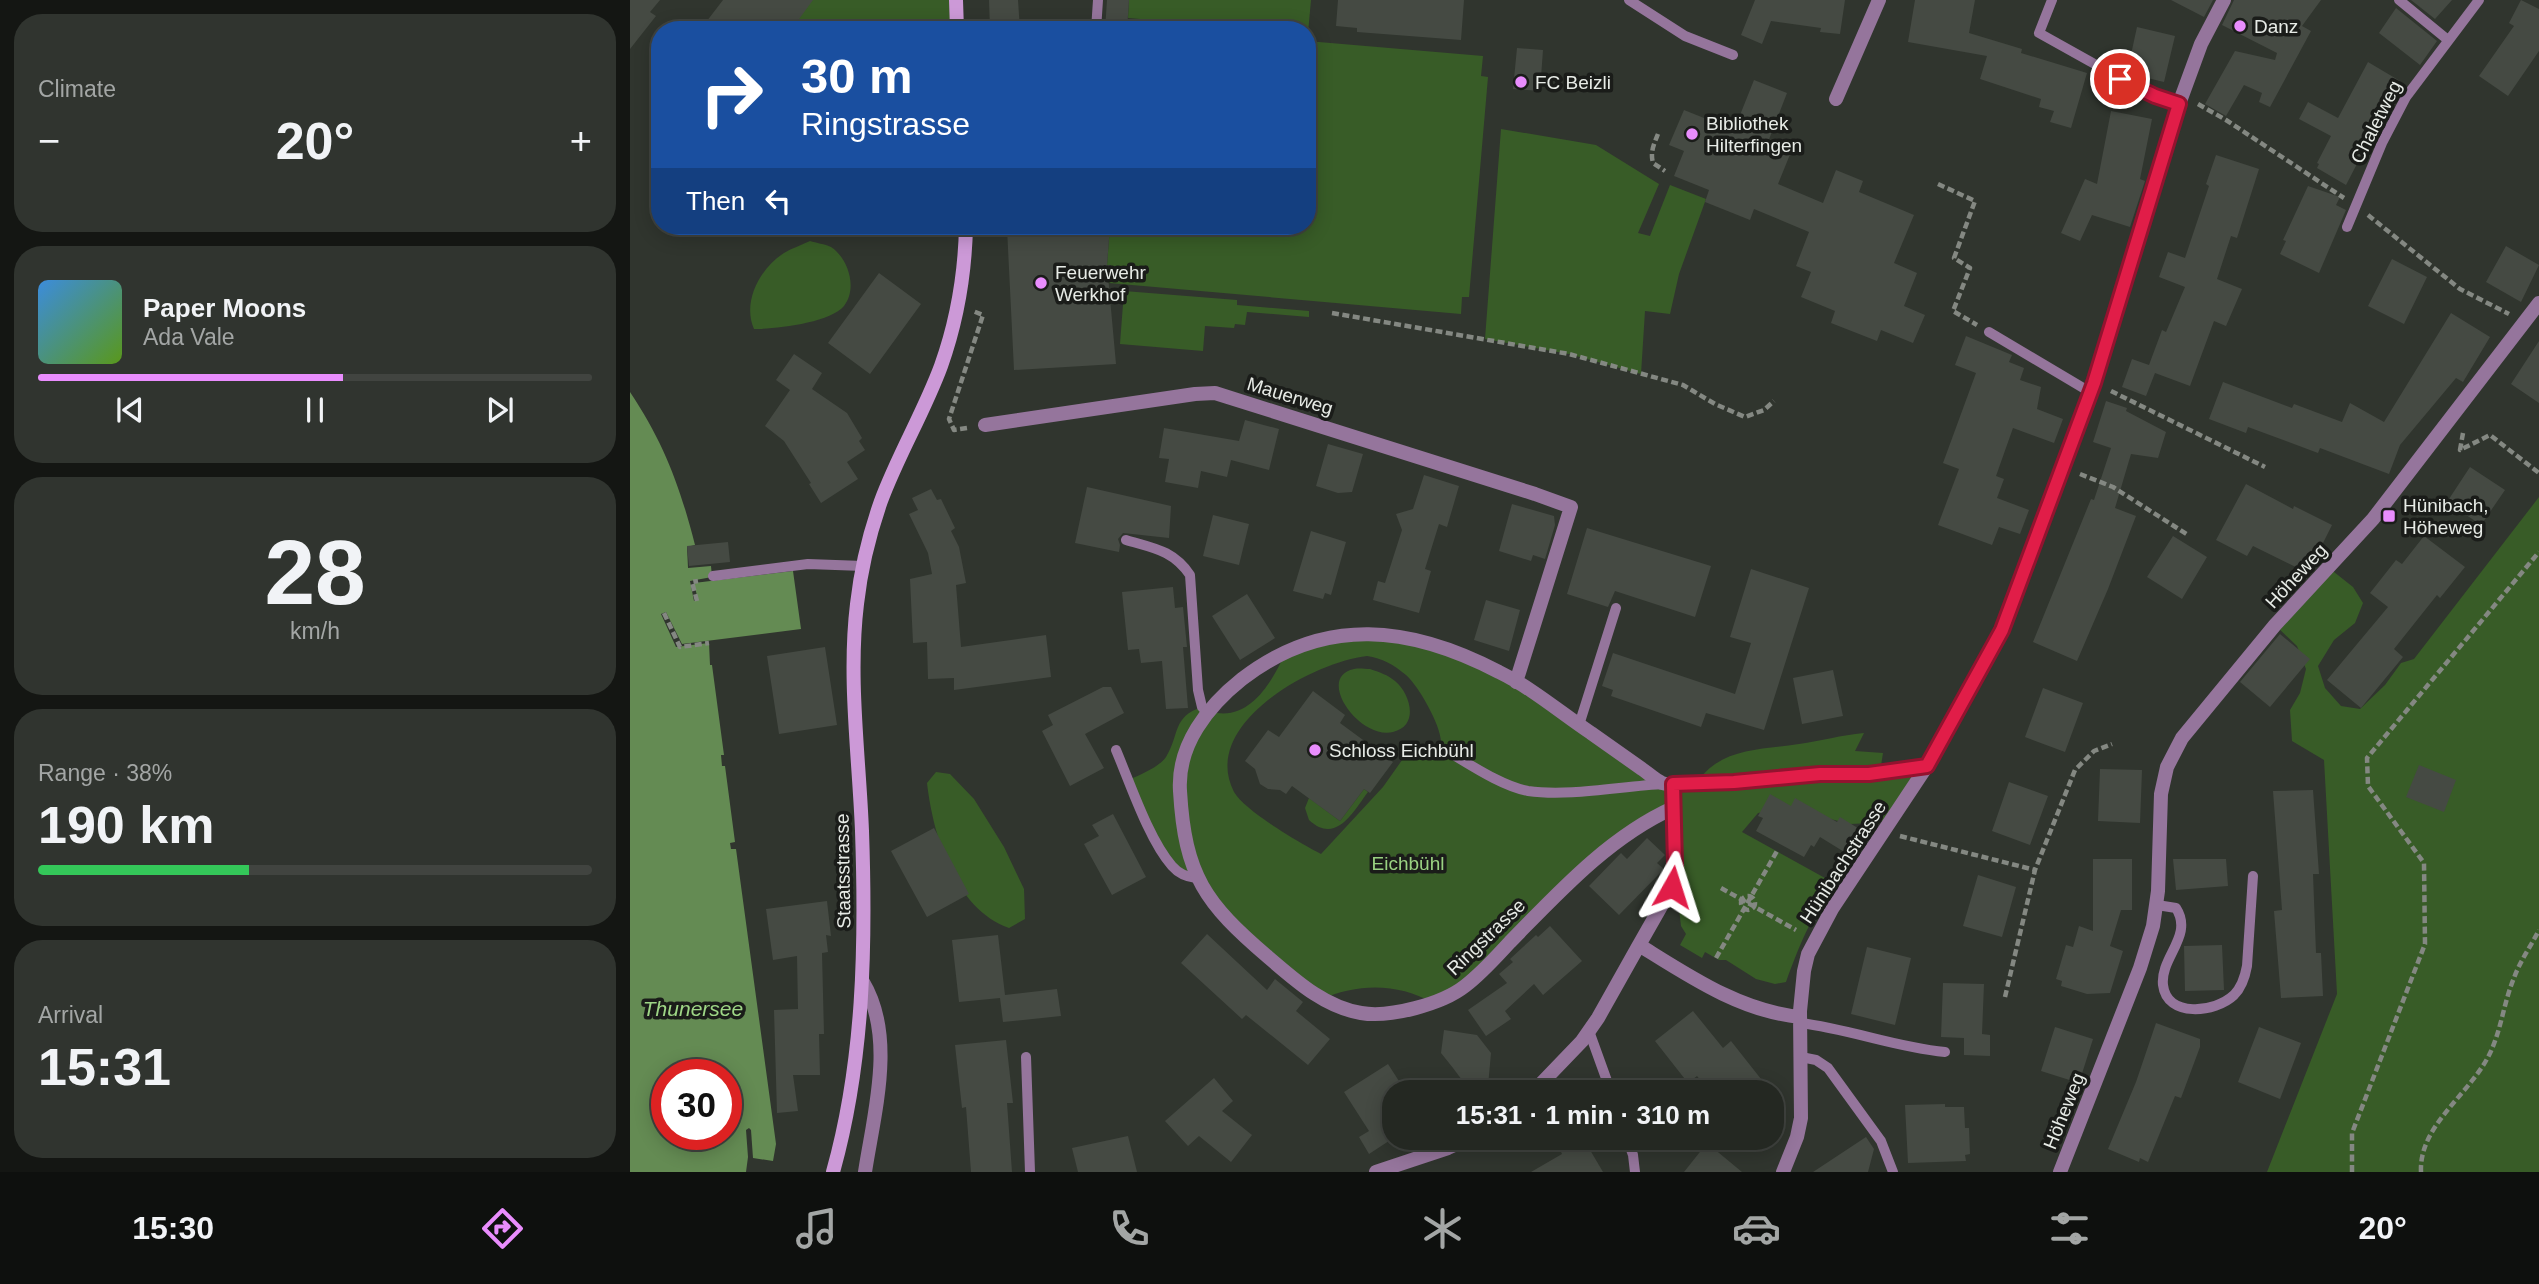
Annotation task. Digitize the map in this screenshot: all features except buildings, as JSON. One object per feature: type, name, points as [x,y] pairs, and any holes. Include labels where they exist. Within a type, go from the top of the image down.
[{"type":"main road","points":[[956,0],[957,21]]},
{"type":"main road","name":"Staatsstrasse","points":[[833,1172],[850,1092],[863,982],[862,833],[855,644],[863,566],[867,544],[882,500],[940,367],[957,306],[964,268],[966,235]]},
{"type":"street","points":[[1836,99],[1879,0]]},
{"type":"street","name":"Hünibachstrasse","points":[[1783,1172],[1797,1137],[1801,1118],[1800,1020],[1804,971],[1820,929],[1927,766],[2000,634],[2092,388],[2179,104],[2201,44],[2224,0]]},
{"type":"street","name":"Höheweg","points":[[2060,1172],[2140,968],[2153,926],[2157,905],[2161,794],[2167,767],[2182,738],[2275,625],[2373,519],[2539,303]]},
{"type":"street","name":"Mauerweg","points":[[985,425],[1215,393],[1509,485],[1571,508],[1516,682]]},
{"type":"street","name":"Ringstrasse","points":[[1668,784],[1500,672],[1424,641],[1398,635],[1354,633],[1328,638],[1280,654],[1261,664],[1235,684],[1207,712],[1192,737],[1179,787],[1186,844],[1196,878],[1219,912],[1314,994],[1358,1013],[1391,1012],[1433,1003],[1464,987],[1580,873],[1625,835],[1673,808]]},
{"type":"street","points":[[1545,1080],[1566,1060],[1589,1031],[1672,887],[1675,865],[1673,808],[1668,784],[1734,782],[1820,774],[1869,774],[1927,766]]},
{"type":"street","points":[[1639,946],[1732,998],[1762,1010],[1800,1020]]},
{"type":"street","points":[[863,982],[875,1007],[880,1064],[865,1172]]},
{"type":"street","points":[[1376,1172],[1443,1150]]},
{"type":"lane","points":[[1097,21],[1098,0]]},
{"type":"lane","points":[[1629,0],[1685,36],[1733,55]]},
{"type":"lane","points":[[2052,0],[2039,33],[2134,86],[2179,104]]},
{"type":"lane","points":[[2399,0],[2448,40]]},
{"type":"lane","name":"Chaletweg","points":[[2347,227],[2382,143],[2406,97],[2479,0]]},
{"type":"lane","points":[[1989,332],[2092,388]]},
{"type":"lane","points":[[1126,540],[1167,552],[1181,562],[1190,575],[1198,690],[1202,706],[1207,712]]},
{"type":"lane","points":[[712,576],[808,564],[863,566]]},
{"type":"lane","points":[[1579,725],[1616,608]]},
{"type":"lane","points":[[1440,747],[1497,779],[1525,790],[1550,792],[1668,784]]},
{"type":"lane","name":"Ringstrasse","points":[[1116,750],[1166,859],[1180,874],[1187,878],[1196,878]]},
{"type":"lane","points":[[2157,905],[2176,908],[2182,922],[2178,944],[2164,970],[2164,990],[2168,997],[2178,1007],[2189,1010],[2219,1004],[2233,996],[2244,979],[2253,876]]},
{"type":"lane","points":[[1800,1020],[1909,1048],[1945,1052]]},
{"type":"lane","points":[[1589,1031],[1607,1080]]},
{"type":"lane","points":[[1026,1057],[1030,1172]]},
{"type":"lane","points":[[1801,1057],[1816,1060],[1828,1068],[1881,1141],[1894,1172]]},
{"type":"lane","points":[[1631,1150],[1635,1172]]},
{"type":"path","points":[[1658,134],[1651,158],[1653,163],[1665,171]]},
{"type":"path","points":[[1938,184],[1975,201],[1954,258],[1970,268],[1952,311],[1989,332]]},
{"type":"path","points":[[957,306],[983,315],[949,419],[954,430],[985,425]]},
{"type":"path","points":[[1332,313],[1569,354],[1683,385],[1715,404],[1745,417],[1764,410],[1774,401]]},
{"type":"path","points":[[2092,388],[2265,467]]},
{"type":"path","points":[[2457,411],[2465,420],[2460,450],[2490,435],[2539,472]]},
{"type":"path","points":[[2063,468],[2113,487],[2188,535]]},
{"type":"path","points":[[2353,1172],[2352,1133],[2425,944],[2424,863],[2368,786],[2367,758],[2539,552]]},
{"type":"path","points":[[664,613],[680,647],[709,643]]},
{"type":"path","points":[[2005,996],[2035,870],[2074,770],[2094,751],[2112,744]]},
{"type":"path","points":[[1901,836],[2035,870]]},
{"type":"path","points":[[1716,958],[1777,851]]},
{"type":"path","points":[[1721,888],[1796,930]]},
{"type":"path","points":[[1746,895],[1751,896],[1755,901],[1754,906],[1750,910],[1744,909],[1741,899],[1746,895]]},
{"type":"path","points":[[2421,1172],[2421,1155],[2426,1139],[2472,1083],[2488,1058],[2497,1038],[2513,978],[2539,930]]},
{"type":"green space","points":[[756,0],[956,0],[957,21],[769,21]]},
{"type":"green space","points":[[1129,0],[1311,0],[1309,21],[1164,21],[1128,18]]},
{"type":"green space","points":[[1316,42],[1483,56],[1481,76],[1488,77],[1469,297],[1462,297],[1461,314],[1109,283],[1111,265],[1107,265],[1109,235],[1316,235]]},
{"type":"green space","points":[[1501,129],[1596,145],[1659,184],[1638,233],[1650,236],[1670,185],[1706,199],[1679,274],[1670,314],[1645,311],[1641,374],[1569,354],[1485,339]]},
{"type":"green space","points":[[810,241],[831,247],[842,258],[851,282],[844,306],[837,312],[815,321],[754,329],[750,308],[761,277],[775,259]]},
{"type":"green space","points":[[1124,291],[1237,300],[1237,305],[1309,311],[1309,317],[1247,312],[1245,325],[1235,324],[1234,328],[1205,326],[1203,351],[1120,344]]},
{"type":"green space","points":[[2539,497],[2539,1172],[2267,1172],[2337,994],[2324,760],[2292,741],[2290,710],[2300,693],[2306,669],[2297,646],[2275,625],[2329,568],[2353,587],[2363,603],[2355,623],[2334,640],[2318,666],[2325,688],[2341,706],[2360,709],[2385,685],[2401,663],[2414,659]]},
{"type":"green space","name":"Eichbühl","points":[[1377,633],[1500,672],[1664,784],[1696,784],[1717,763],[1742,752],[1864,733],[1855,751],[1883,753],[1880,772],[1927,766],[1893,819],[1850,824],[1787,808],[1758,813],[1742,832],[1834,883],[1807,931],[1786,982],[1775,984],[1756,979],[1726,960],[1719,960],[1705,952],[1702,958],[1680,945],[1686,934],[1681,926],[1678,901],[1672,887],[1673,809],[1625,835],[1479,974],[1433,1003],[1420,996],[1378,987],[1350,990],[1322,999],[1297,982],[1196,878],[1173,867],[1129,780],[1163,761],[1181,721],[1192,711],[1202,707],[1210,712],[1230,713],[1251,703],[1275,674],[1286,652]],"holes":[[[1367,656],[1383,660],[1411,680],[1434,717],[1441,745],[1431,755],[1412,746],[1383,787],[1321,854],[1274,826],[1240,800],[1234,792],[1227,767],[1232,743],[1246,721],[1267,701],[1292,684],[1319,670]]]},
{"type":"green space","points":[[1354,669],[1370,669],[1392,679],[1405,693],[1410,709],[1407,723],[1401,729],[1380,732],[1367,727],[1355,718],[1340,695],[1339,683],[1343,674]]},
{"type":"green space","points":[[936,772],[950,774],[974,799],[1004,847],[1024,889],[1025,919],[1009,928],[974,905],[950,868],[935,825],[927,783]]},
{"type":"green space","points":[[1364,789],[1368,792],[1350,816],[1336,827],[1319,827],[1309,820],[1305,808],[1309,798],[1340,821]]},
{"type":"water","name":"Thunersee","points":[[630,392],[662,447],[683,503],[695,545],[687,547],[688,568],[711,566],[712,577],[690,581],[694,601],[698,600],[694,583],[793,571],[801,629],[682,644],[666,612],[661,614],[676,647],[709,643],[724,755],[721,755],[722,766],[725,766],[735,842],[730,843],[731,849],[736,849],[776,1144],[773,1161],[753,1158],[751,1130],[746,1130],[746,1172],[630,1172]]},
{"type":"place","name":"Danz","points":[[2240,26]]},
{"type":"place","name":"FC Beizli","points":[[1521,82]]},
{"type":"place","name":"Bibliothek Hilterfingen","points":[[1692,134]]},
{"type":"place","name":"Feuerwehr Werkhof","points":[[1041,283]]},
{"type":"place","name":"Hünibach, Höheweg","points":[[2389,516]]},
{"type":"place","name":"Schloss Eichbühl","points":[[1315,750]]},
{"type":"route","points":[[1672,887],[1675,865],[1673,784],[1734,782],[1820,774],[1869,774],[1927,766],[1966,692],[1992,651],[2094,383],[2179,104],[2120,79]]}]
